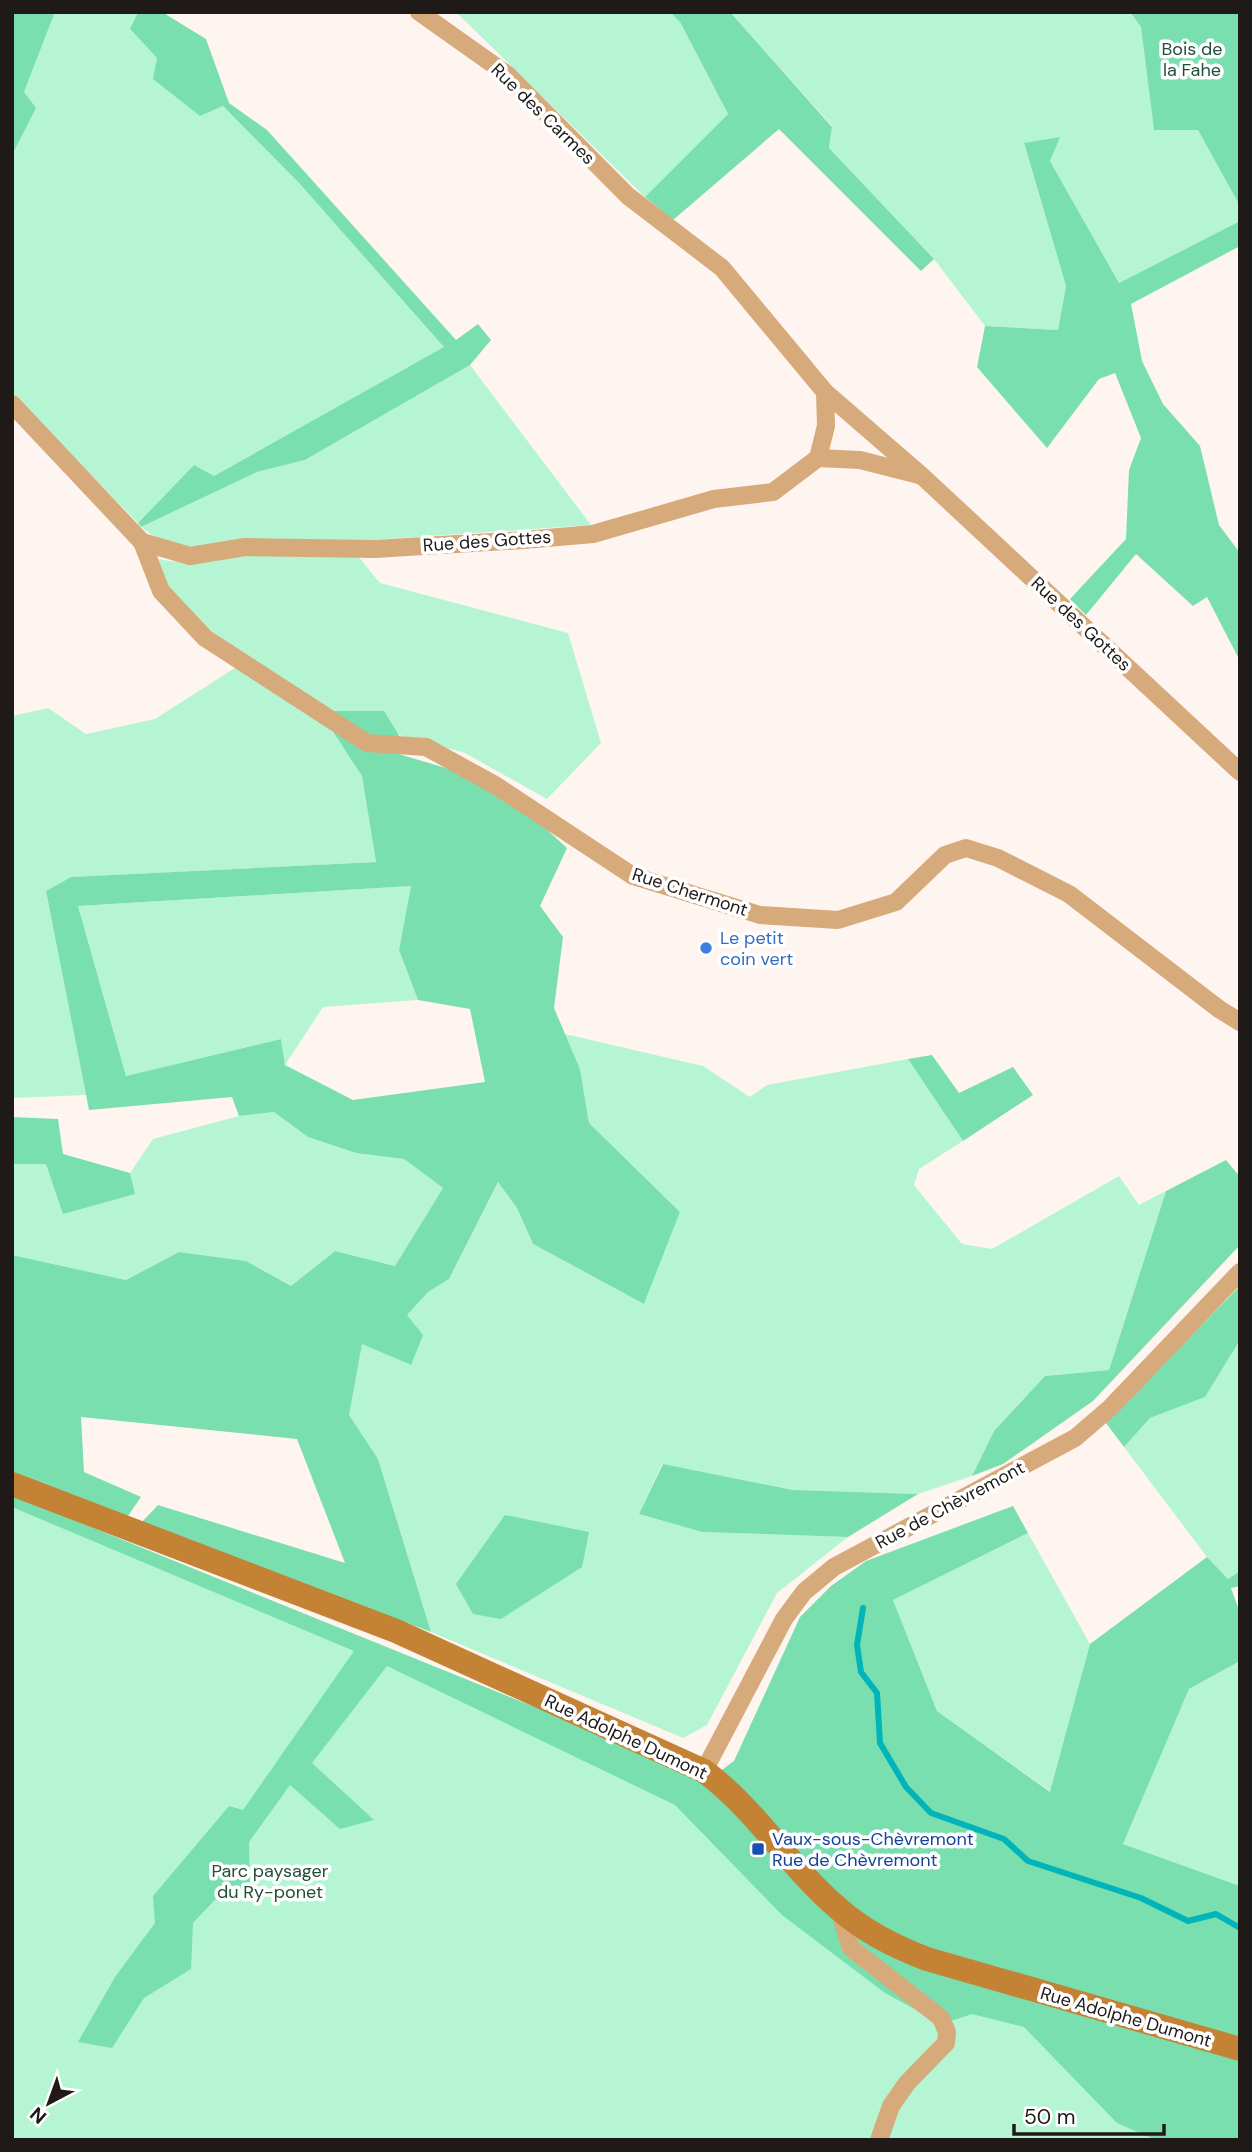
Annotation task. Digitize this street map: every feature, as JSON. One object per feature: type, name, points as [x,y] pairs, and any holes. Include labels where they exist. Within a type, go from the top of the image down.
[{"type":"main road","name":"Rue Adolphe Dumont","points":[[12,1485],[396,1631],[704,1771],[730,1790],[839,1910],[876,1936],[927,1959],[1240,2049]]},
{"type":"street","name":"Rue des Carmes","points":[[419,12],[508,75],[628,197]]},
{"type":"street","name":"Rue des Gottes","points":[[628,197],[722,268],[825,392],[922,476],[1240,772]]},
{"type":"street","points":[[818,458],[826,426],[825,392]]},
{"type":"street","points":[[12,404],[142,542]]},
{"type":"street","name":"Rue des Gottes","points":[[142,542],[190,556],[245,547],[375,549],[593,534],[714,499],[773,492],[818,458],[860,460],[922,476]]},
{"type":"street","name":"Rue Chermont","points":[[142,542],[161,592],[205,638],[367,743],[426,747],[495,785],[633,876],[760,915],[838,919],[896,902],[946,855],[966,848],[998,858],[1069,894],[1208,1001],[1240,1021]]},
{"type":"street","name":"Rue de Chèvremont","points":[[704,1771],[784,1619],[804,1592],[834,1567],[1074,1438],[1110,1408],[1240,1272]]},
{"type":"street","points":[[839,1910],[850,1948],[941,2018],[947,2032],[946,2043],[907,2084],[891,2106],[879,2140]]},
{"type":"green space","points":[[15,12],[55,12],[24,92],[36,108],[12,155],[12,18]]},
{"type":"green space","points":[[55,12],[138,12],[130,29],[157,58],[200,116],[223,106],[300,184],[445,347],[214,476],[194,465],[138,523],[12,394],[12,155],[35,108],[24,92]]},
{"type":"green space","points":[[138,12],[162,12],[206,39],[229,103],[267,130],[456,340],[478,324],[491,340],[470,365],[305,460],[257,472],[141,527],[138,523],[194,465],[214,476],[444,347],[300,184],[223,106],[200,116],[153,79],[157,58],[130,29]]},
{"type":"green space","points":[[456,12],[670,12],[680,22],[728,114],[645,197]]},
{"type":"green space","points":[[670,12],[730,12],[832,127],[829,148],[934,259],[921,271],[779,129],[673,220],[645,197],[728,114],[680,22]]},
{"type":"green space","points":[[730,12],[1130,12],[1141,27],[1154,129],[1198,130],[1240,206],[1240,221],[1119,283],[1050,161],[1024,144],[1066,286],[1058,330],[985,326],[934,259],[829,148],[832,126]]},
{"type":"green space","name":"Bois de la Fahe","points":[[1130,12],[1240,12],[1240,206],[1198,130],[1154,130],[1141,27]]},
{"type":"green space","points":[[1060,137],[1050,161],[1119,283],[1240,221],[1240,246],[1131,304],[1142,361],[1163,404],[1200,446],[1219,525],[1240,553],[1240,661],[1207,597],[1193,606],[1136,554],[1086,615],[1070,599],[1126,539],[1129,470],[1141,438],[1115,373],[1099,379],[1047,448],[977,367],[985,326],[1058,330],[1066,286],[1024,143]]},
{"type":"green space","points":[[470,365],[591,525],[209,551],[159,540],[141,527],[257,472],[305,460]]},
{"type":"green space","points":[[231,556],[358,556],[380,583],[568,633],[601,743],[547,799],[465,753],[399,735],[384,711],[330,711],[203,626],[163,585],[159,559],[195,563]]},
{"type":"green space","points":[[238,666],[333,727],[362,776],[376,862],[71,877],[46,891],[86,1095],[12,1098],[12,716],[48,708],[86,734],[155,719]]},
{"type":"green space","points":[[330,711],[384,711],[399,735],[395,753],[463,773],[532,816],[567,848],[540,906],[563,937],[554,1008],[580,1069],[589,1123],[680,1212],[644,1304],[533,1244],[517,1208],[498,1182],[449,1279],[428,1292],[407,1315],[423,1335],[411,1365],[362,1344],[349,1415],[378,1459],[431,1632],[140,1524],[158,1505],[345,1563],[297,1439],[81,1417],[84,1472],[141,1497],[128,1516],[12,1472],[12,1255],[126,1280],[179,1252],[246,1261],[291,1286],[335,1251],[395,1266],[443,1188],[404,1159],[356,1153],[308,1137],[274,1112],[239,1116],[232,1097],[89,1110],[46,891],[71,877],[376,862],[362,776],[334,733]],"holes":[[[411,886],[399,950],[418,1000],[470,1009],[485,1082],[353,1100],[285,1065],[281,1039],[126,1076],[78,906]]]},
{"type":"green space","points":[[411,886],[399,950],[418,1000],[323,1007],[285,1065],[281,1039],[126,1076],[78,906]]},
{"type":"green space","points":[[565,1034],[703,1066],[750,1097],[767,1085],[908,1059],[963,1141],[919,1169],[914,1185],[962,1244],[992,1249],[1119,1176],[1139,1205],[1166,1191],[1109,1370],[1045,1376],[994,1431],[972,1476],[918,1494],[793,1490],[662,1464],[639,1514],[702,1532],[848,1537],[777,1593],[707,1725],[683,1738],[431,1632],[378,1459],[348,1415],[362,1343],[410,1365],[406,1315],[428,1292],[449,1279],[498,1182],[517,1208],[533,1244],[644,1304],[680,1212],[589,1123],[580,1069]]},
{"type":"green space","points":[[932,1055],[959,1093],[1013,1067],[1033,1095],[963,1141],[908,1059]]},
{"type":"green space","points":[[274,1112],[308,1137],[356,1153],[404,1159],[443,1188],[395,1266],[335,1251],[291,1286],[246,1261],[179,1252],[126,1280],[12,1255],[12,1164],[47,1164],[63,1213],[134,1194],[130,1173],[153,1139],[239,1116]]},
{"type":"green space","points":[[12,1117],[58,1119],[63,1154],[130,1173],[135,1194],[63,1214],[46,1164],[12,1164]]},
{"type":"green space","points":[[1226,1160],[1240,1177],[1240,1245],[1093,1401],[1003,1464],[972,1476],[994,1431],[1045,1376],[1109,1370],[1166,1191]]},
{"type":"green space","points":[[1240,1286],[1240,1340],[1205,1397],[1150,1418],[1124,1447],[1106,1423]]},
{"type":"green space","points":[[1240,1340],[1240,1571],[1228,1579],[1207,1557],[1124,1447],[1150,1418],[1205,1397]]},
{"type":"green space","points":[[663,1464],[793,1490],[918,1494],[848,1537],[702,1532],[639,1514]]},
{"type":"green space","points":[[12,1495],[700,1774],[707,1781],[734,1761],[800,1617],[831,1586],[866,1561],[1013,1506],[1028,1533],[893,1600],[937,1711],[1050,1792],[1090,1644],[1207,1557],[1228,1579],[1240,1571],[1240,1586],[1231,1588],[1240,1613],[1240,1661],[1189,1689],[1123,1844],[1240,1886],[1240,2140],[1156,2140],[1117,2123],[1024,2027],[972,2014],[942,2024],[885,1993],[782,1915],[675,1805],[387,1666],[312,1763],[374,1820],[340,1829],[290,1785],[249,1842],[250,1901],[227,1887],[193,1923],[191,1969],[144,1998],[112,2048],[78,2042],[115,1977],[155,1923],[153,1896],[229,1806],[243,1810],[354,1651],[12,1507]]},
{"type":"green space","name":"Parc paysager du Ry-ponet","points":[[12,1496],[694,1777],[1240,2140],[12,2140]]},
{"type":"green space","points":[[505,1515],[589,1532],[582,1567],[501,1619],[473,1614],[456,1584]]},
{"type":"green space","points":[[1028,1533],[1090,1644],[1051,1792],[937,1711],[893,1600]]},
{"type":"green space","points":[[1240,1661],[1240,1886],[1123,1844],[1189,1689]]},
{"type":"waterway","points":[[863,1608],[857,1645],[861,1672],[877,1693],[880,1743],[906,1787],[931,1813],[1004,1839],[1028,1861],[1141,1898],[1188,1921],[1216,1914],[1240,1928]]},
{"type":"place","name":"Le petit coin vert","points":[[706,948]]},
{"type":"place","name":"Vaux-sous-Chèvremont Rue de Chèvremont","points":[[758,1849]]}]
